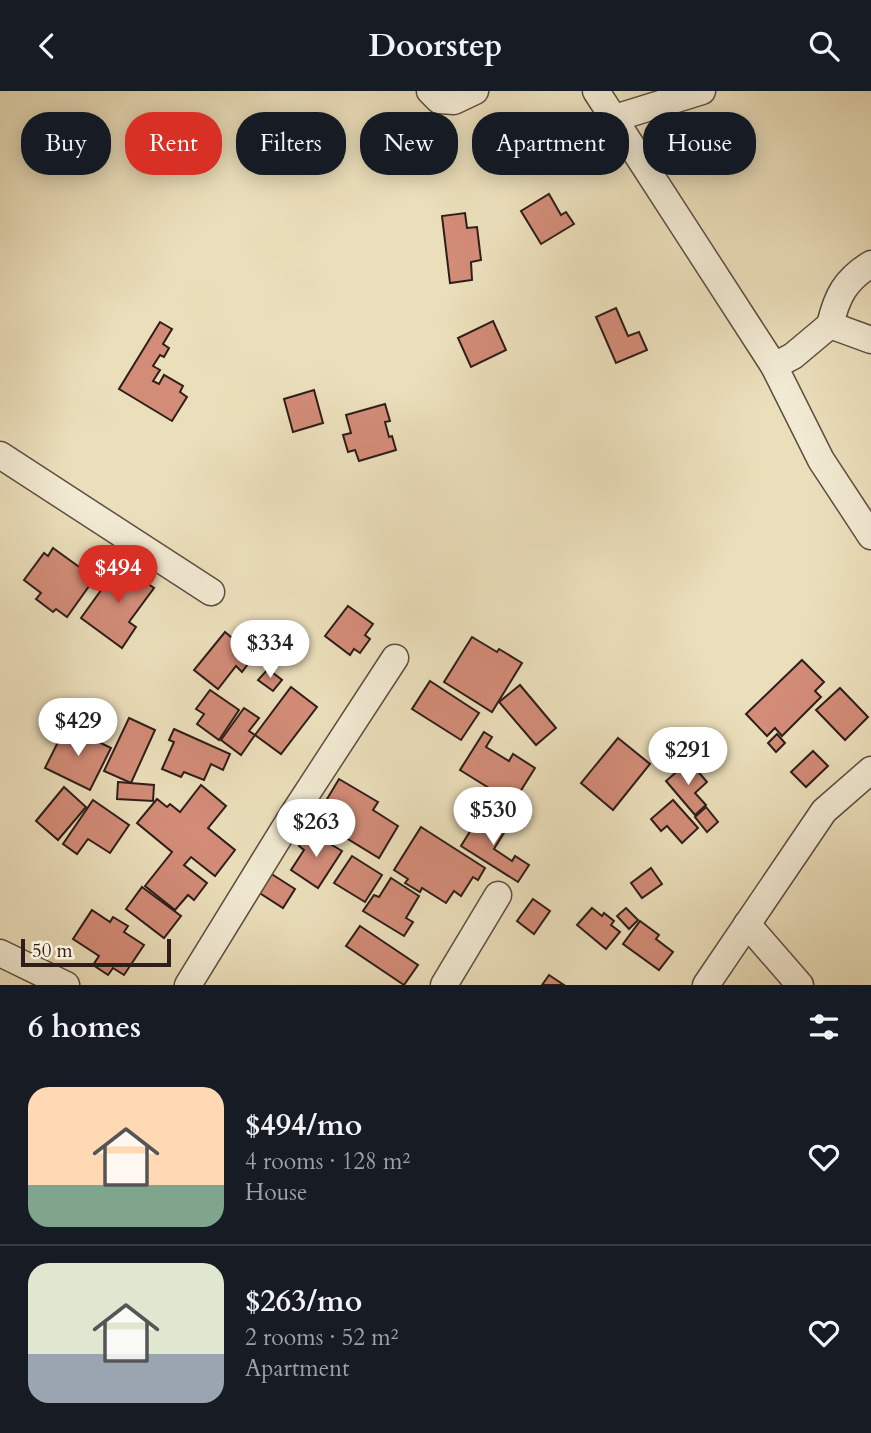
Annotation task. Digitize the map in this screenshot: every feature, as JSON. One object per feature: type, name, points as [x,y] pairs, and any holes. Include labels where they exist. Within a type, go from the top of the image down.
[{"type":"street","points":[[430,91],[439,100],[454,101],[475,91]]},
{"type":"street","points":[[596,91],[611,112]]},
{"type":"street","points":[[629,114],[702,91]]},
{"type":"street","points":[[629,140],[774,366],[821,460],[871,536]]},
{"type":"street","points":[[774,366],[793,356],[830,325],[836,301],[853,275],[871,264]]},
{"type":"street","points":[[830,325],[871,340]]},
{"type":"street","points":[[0,455],[211,592]]},
{"type":"street","points":[[188,985],[292,815],[395,659]]},
{"type":"street","points":[[706,985],[824,811],[871,770]]},
{"type":"street","points":[[444,985],[498,895]]},
{"type":"street","points":[[747,924],[800,985]]},
{"type":"street","points":[[0,953],[66,985]]},
{"type":"building","points":[[549,194],[561,215],[566,212],[574,224],[541,244],[521,211]]},
{"type":"building","points":[[465,213],[467,228],[477,227],[481,260],[471,262],[472,280],[450,283],[442,216]]},
{"type":"building","points":[[616,308],[628,336],[639,332],[647,350],[616,363],[596,317]]},
{"type":"building","points":[[493,321],[506,350],[471,367],[458,338]]},
{"type":"building","points":[[160,322],[172,329],[163,344],[169,348],[164,357],[160,355],[153,366],[160,370],[153,381],[159,384],[164,375],[183,386],[180,392],[187,397],[172,421],[119,389]]},
{"type":"building","points":[[314,390],[323,423],[293,432],[284,399]]},
{"type":"building","points":[[385,404],[390,421],[385,422],[396,450],[359,461],[355,450],[348,452],[343,435],[351,433],[346,415]]},
{"type":"building","points":[[53,548],[82,569],[80,572],[92,582],[67,617],[56,609],[53,612],[36,599],[41,593],[24,580],[44,553],[48,556]]},
{"type":"building","points":[[120,564],[154,588],[129,622],[136,627],[122,648],[81,618]]},
{"type":"building","points":[[348,606],[373,624],[365,635],[370,639],[360,653],[354,649],[350,655],[325,636]]},
{"type":"building","points":[[225,632],[254,656],[242,672],[236,666],[218,689],[194,670]]},
{"type":"building","points":[[472,637],[522,663],[492,712],[444,682]]},
{"type":"building","points":[[802,660],[824,682],[815,691],[821,697],[782,736],[775,728],[767,736],[746,714]]},
{"type":"building","points":[[268,669],[282,680],[273,691],[258,680]]},
{"type":"building","points":[[430,681],[479,713],[461,740],[412,709]]},
{"type":"building","points":[[520,685],[556,728],[536,745],[499,702]]},
{"type":"building","points":[[291,687],[317,707],[281,754],[255,735]]},
{"type":"building","points":[[840,688],[868,717],[845,740],[816,710]]},
{"type":"building","points":[[210,690],[239,710],[219,740],[197,724],[204,714],[196,709]]},
{"type":"building","points":[[244,708],[259,718],[249,731],[255,735],[241,755],[221,740]]},
{"type":"building","points":[[129,718],[155,730],[131,783],[104,771]]},
{"type":"building","points":[[66,726],[111,748],[90,790],[45,768]]},
{"type":"building","points":[[174,729],[230,754],[223,770],[211,764],[204,780],[184,772],[181,777],[162,769],[174,742],[169,740]]},
{"type":"building","points":[[484,732],[492,737],[486,747],[509,761],[513,754],[535,768],[513,803],[460,770]]},
{"type":"building","points":[[777,734],[785,743],[776,752],[768,743]]},
{"type":"building","points":[[618,738],[650,764],[613,810],[581,783]]},
{"type":"building","points":[[813,751],[828,766],[806,787],[791,772]]},
{"type":"building","points":[[689,761],[707,782],[695,793],[706,805],[695,815],[666,781]]},
{"type":"building","points":[[339,779],[378,802],[373,810],[398,826],[379,858],[315,819]]},
{"type":"building","points":[[118,782],[154,785],[153,801],[117,799]]},
{"type":"building","points":[[201,785],[226,806],[208,828],[235,850],[215,876],[191,857],[184,865],[207,883],[194,900],[188,895],[175,910],[145,886],[172,852],[137,823],[157,799],[180,812]]},
{"type":"building","points":[[64,787],[86,807],[58,840],[36,821]]},
{"type":"building","points":[[93,800],[129,825],[110,853],[88,839],[77,854],[63,844]]},
{"type":"building","points":[[673,800],[698,828],[682,843],[667,826],[661,831],[651,819]]},
{"type":"building","points":[[706,807],[718,822],[707,832],[695,817]]},
{"type":"building","points":[[482,812],[507,828],[494,849],[512,861],[515,856],[529,865],[518,882],[461,846]]},
{"type":"building","points":[[421,827],[485,868],[478,880],[473,877],[461,896],[454,891],[446,903],[422,888],[420,892],[405,883],[408,879],[394,870]]},
{"type":"building","points":[[309,831],[342,851],[318,888],[291,870],[304,850],[299,846]]},
{"type":"building","points":[[352,856],[382,875],[365,902],[334,883]]},
{"type":"building","points":[[651,868],[662,884],[642,898],[631,883]]},
{"type":"building","points":[[270,873],[295,889],[283,908],[258,892]]},
{"type":"building","points":[[391,878],[419,896],[406,918],[413,922],[404,936],[363,911],[374,895],[379,897]]},
{"type":"building","points":[[142,887],[181,916],[164,938],[126,909]]},
{"type":"building","points":[[533,899],[550,911],[534,934],[517,921]]},
{"type":"building","points":[[592,908],[614,921],[611,925],[620,932],[606,949],[577,925]]},
{"type":"building","points":[[626,908],[638,920],[629,929],[617,916]]},
{"type":"building","points":[[92,910],[110,922],[113,917],[128,926],[124,932],[144,945],[124,975],[113,968],[108,975],[93,965],[99,956],[73,939]]},
{"type":"building","points":[[640,921],[659,935],[656,939],[673,952],[659,970],[623,944]]},
{"type":"building","points":[[360,926],[418,965],[404,985],[346,946]]},
{"type":"building","points":[[549,975],[564,985],[542,985]]}]
